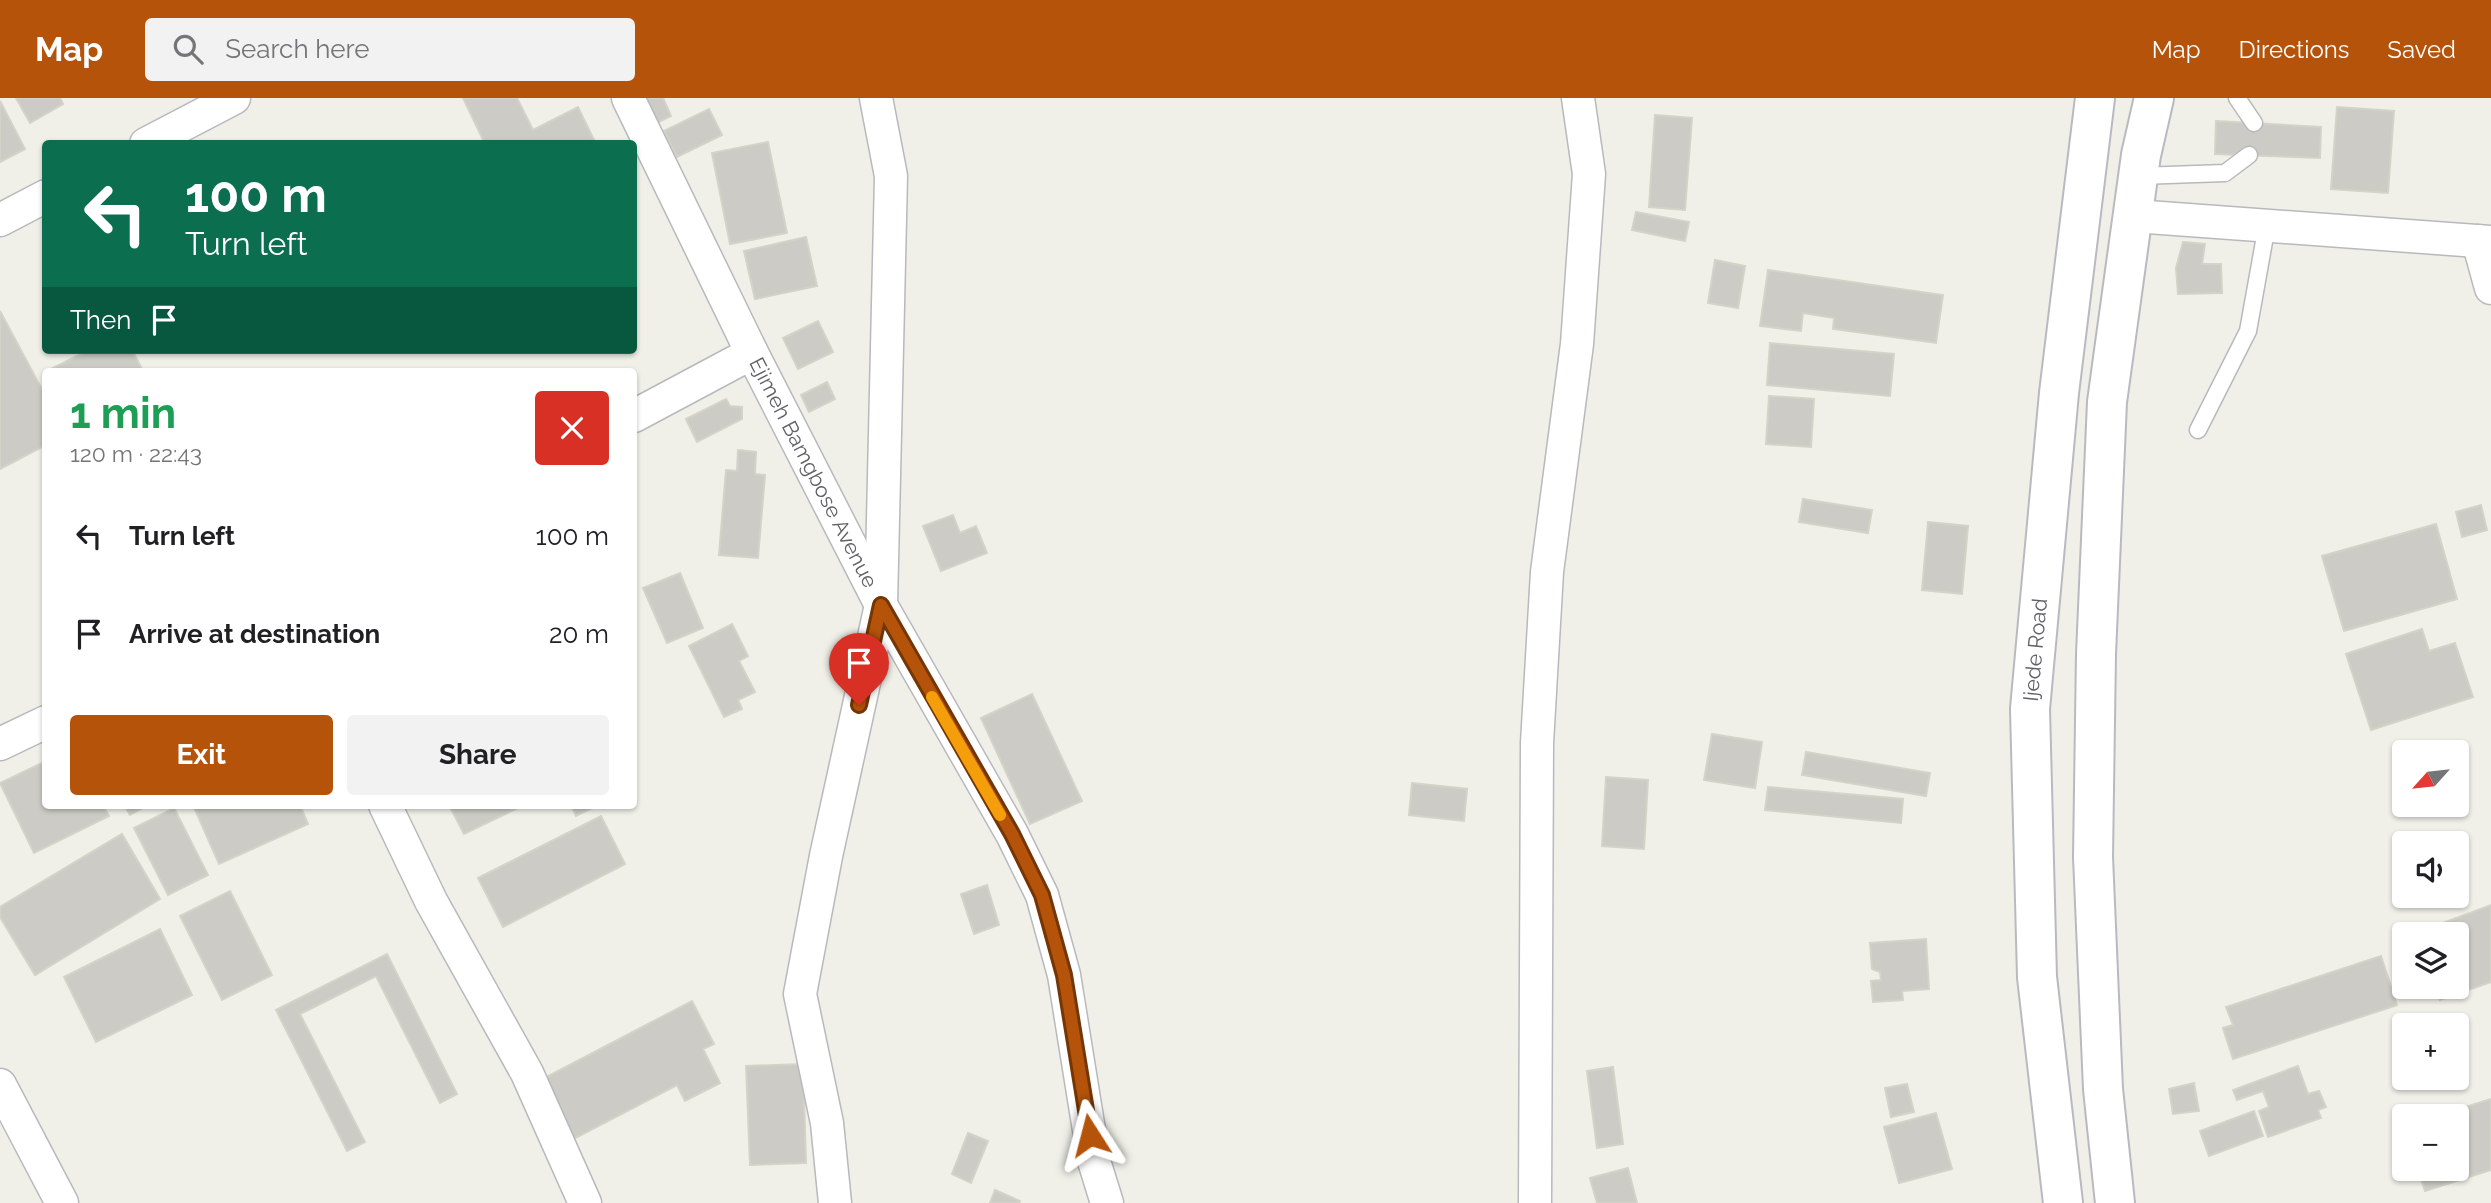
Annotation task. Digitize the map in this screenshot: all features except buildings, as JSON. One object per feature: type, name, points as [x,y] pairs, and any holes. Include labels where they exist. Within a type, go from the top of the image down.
[{"type":"main road","name":"Ijede Road","points":[[2063,1203],[2037,977],[2030,709],[2059,393],[2095,98]]},
{"type":"main road","points":[[2115,1203],[2103,1089],[2093,857],[2096,654],[2107,402],[2139,176],[2154,98]]},
{"type":"street","points":[[154,140],[234,98]]},
{"type":"street","name":"Ejimeh Bamgbose Avenue","points":[[628,98],[752,353],[881,605],[1012,834],[1042,895],[1064,975],[1094,1161],[1107,1203]]},
{"type":"street","points":[[835,1203],[827,1123],[800,994],[826,856],[881,605],[891,176],[876,98]]},
{"type":"street","points":[[1535,1203],[1537,743],[1547,572],[1577,344],[1589,174],[1578,98]]},
{"type":"street","points":[[0,220],[42,198]]},
{"type":"street","points":[[2134,216],[2484,242],[2491,288]]},
{"type":"street","points":[[637,414],[752,353]]},
{"type":"street","points":[[0,744],[42,724]]},
{"type":"street","points":[[387,809],[431,901],[527,1073],[585,1203]]},
{"type":"street","points":[[0,1085],[62,1203]]},
{"type":"lane","points":[[2237,98],[2254,123]]},
{"type":"lane","points":[[2139,176],[2225,173],[2249,155]]},
{"type":"lane","points":[[2198,430],[2248,331],[2267,225]]},
{"type":"slow traffic","points":[[932,697],[1000,815]]},
{"type":"route","points":[[859,705],[881,605],[1012,834],[1042,895],[1064,975],[1090,1135]]}]
